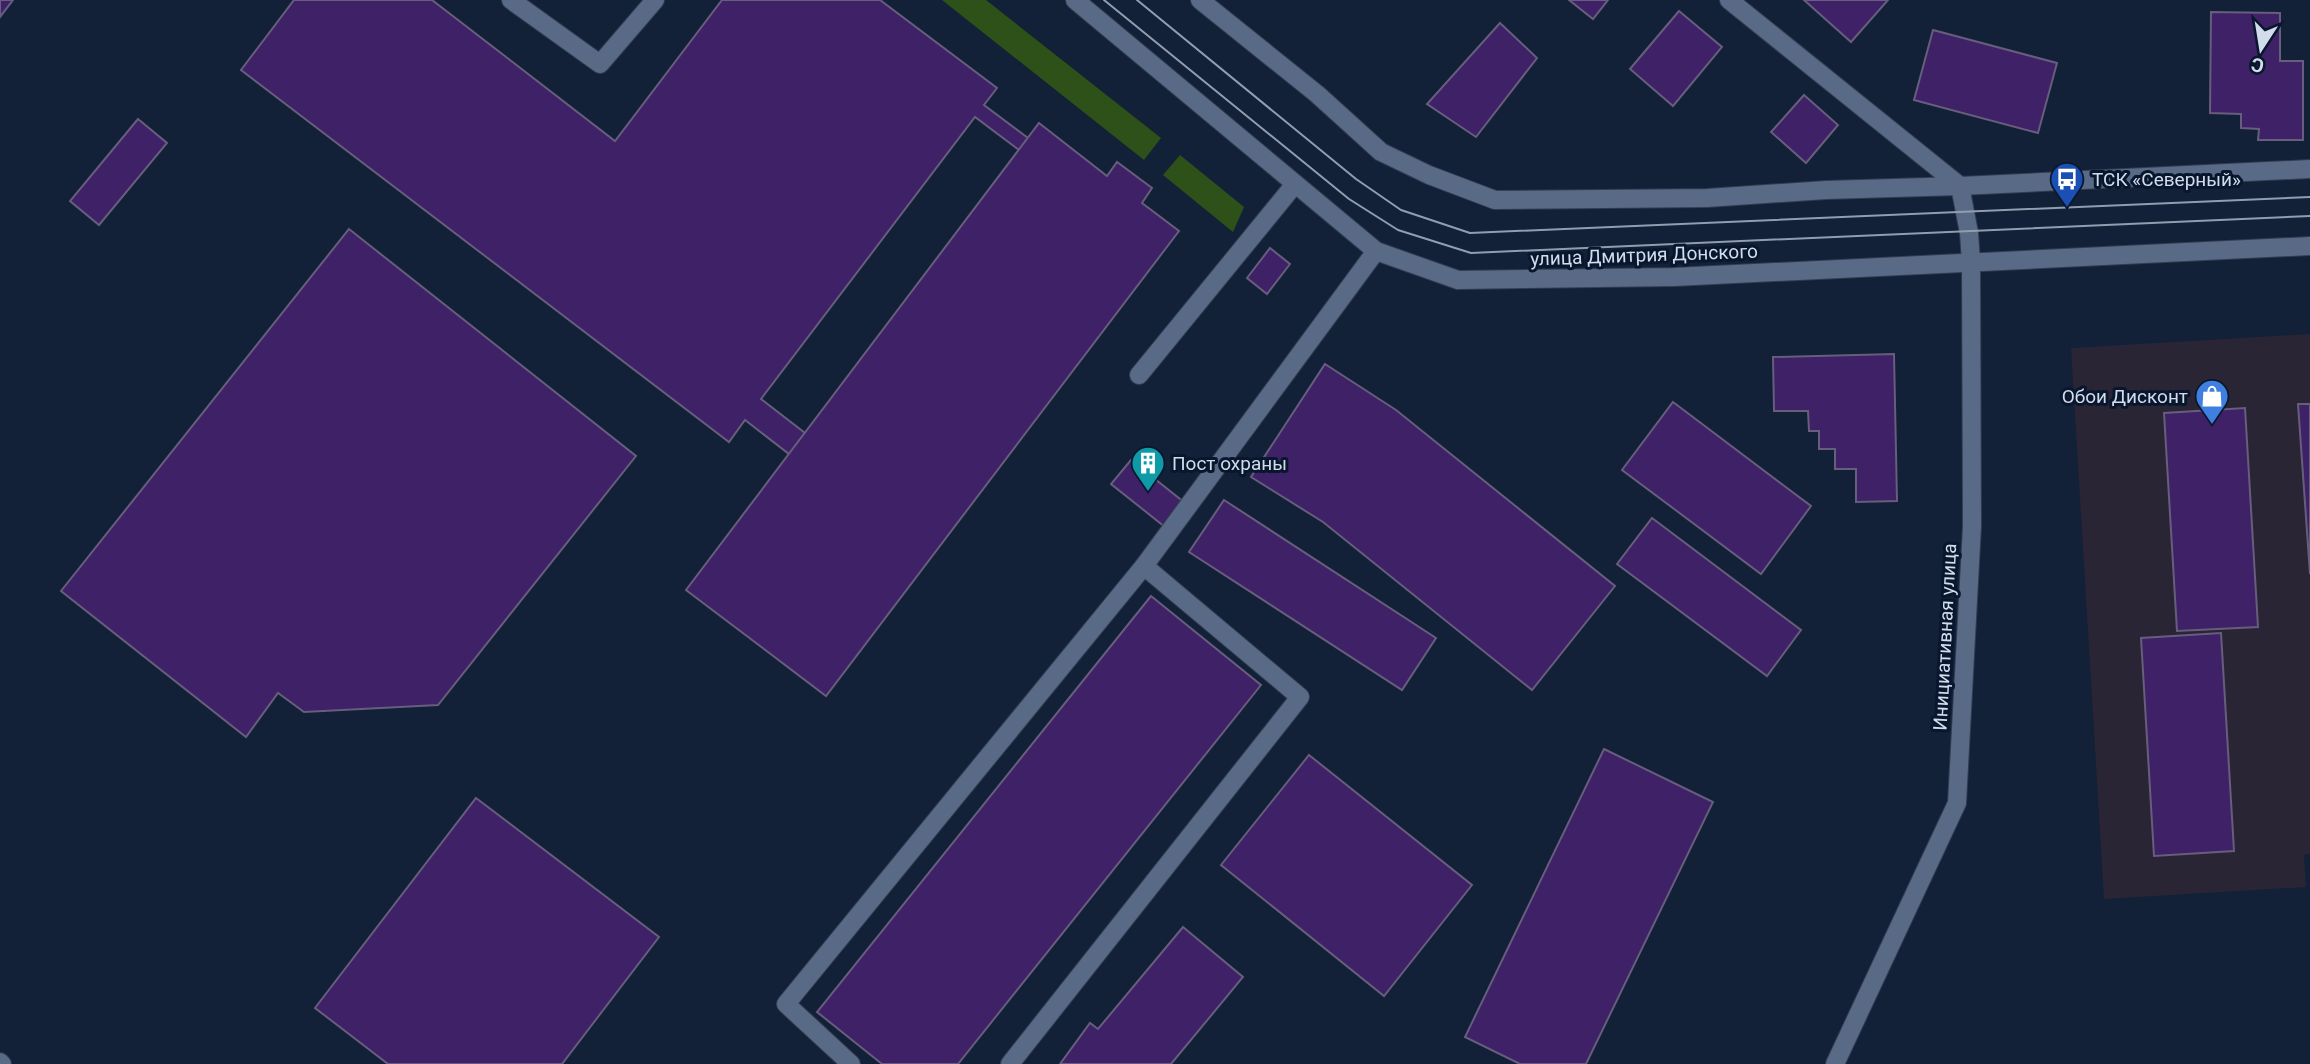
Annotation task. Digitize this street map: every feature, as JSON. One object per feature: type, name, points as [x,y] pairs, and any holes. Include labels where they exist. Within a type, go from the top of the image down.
[{"type":"street","points":[[511,0],[600,64],[655,0]]},
{"type":"street","name":"улица Дмитрия Донского","points":[[1075,0],[1376,251],[1458,280],[1674,277],[2310,246]]},
{"type":"street","points":[[1200,0],[1317,94],[1381,152],[1429,176],[1495,200],[1707,198],[1826,190],[2310,169]]},
{"type":"street","points":[[1729,0],[1960,186]]},
{"type":"street","points":[[1139,375],[1295,184]]},
{"type":"street","name":"Инициативная улица","points":[[1835,1064],[1957,803],[1972,526],[1971,262],[1969,233],[1960,186]]},
{"type":"street","points":[[851,1064],[786,1004],[1144,566],[1376,251]]},
{"type":"street","points":[[1010,1064],[1300,697],[1144,566]]},
{"type":"shaded area","points":[[2310,334],[2310,854],[2304,855],[2306,887],[2104,899],[2071,348]]},
{"type":"green space","points":[[942,0],[986,0],[1161,138],[1144,160]]},
{"type":"green space","points":[[1180,155],[1244,207],[1233,232],[1163,175]]},
{"type":"building","points":[[0,0],[13,0],[0,17]]},
{"type":"building","points":[[294,0],[432,0],[615,141],[722,0],[880,0],[997,88],[984,105],[1028,138],[1019,150],[975,117],[761,399],[805,433],[789,454],[745,420],[729,442],[241,70]]},
{"type":"building","points":[[1569,0],[1608,0],[1593,19]]},
{"type":"building","points":[[1804,0],[1888,0],[1851,42]]},
{"type":"building","points":[[1679,11],[1722,47],[1673,106],[1630,69]]},
{"type":"building","points":[[2211,12],[2280,13],[2280,61],[2303,61],[2303,140],[2258,140],[2259,129],[2241,128],[2241,114],[2210,113]]},
{"type":"building","points":[[1500,23],[1537,58],[1476,137],[1427,104]]},
{"type":"building","points":[[1933,30],[2057,63],[2038,133],[1914,100]]},
{"type":"building","points":[[1804,95],[1838,125],[1806,163],[1771,132]]},
{"type":"building","points":[[138,119],[167,143],[99,225],[70,201]]},
{"type":"building","points":[[1039,123],[1107,176],[1117,162],[1152,188],[1142,203],[1179,231],[826,696],[686,590]]},
{"type":"building","points":[[349,229],[636,456],[438,705],[304,712],[278,693],[246,737],[61,591]]},
{"type":"building","points":[[1270,248],[1290,264],[1267,294],[1247,278]]},
{"type":"building","points":[[1894,354],[1897,501],[1856,502],[1856,469],[1835,469],[1835,449],[1819,449],[1819,431],[1809,431],[1808,411],[1774,411],[1773,357]]},
{"type":"building","points":[[1325,364],[1396,410],[1615,586],[1532,690],[1323,522],[1251,477]]},
{"type":"building","points":[[1673,402],[1811,506],[1761,574],[1622,470]]},
{"type":"building","points":[[2298,404],[2310,404],[2310,574]]},
{"type":"building","points":[[2245,408],[2258,627],[2177,631],[2164,413]]},
{"type":"building","name":"Пост охраны","points":[[1131,460],[1185,503],[1165,527],[1111,484]]},
{"type":"building","points":[[1224,500],[1436,638],[1402,690],[1189,552]]},
{"type":"building","points":[[1652,518],[1801,630],[1767,676],[1617,564]]},
{"type":"building","points":[[1151,596],[1261,685],[958,1064],[882,1064],[817,1012]]},
{"type":"building","points":[[2221,633],[2234,851],[2154,856],[2141,638]]},
{"type":"building","points":[[1604,749],[1713,802],[1586,1064],[1520,1064],[1465,1037]]},
{"type":"building","points":[[1309,755],[1472,885],[1384,996],[1221,865]]},
{"type":"building","points":[[476,798],[659,937],[562,1064],[388,1064],[315,1008]]},
{"type":"building","points":[[1183,927],[1243,977],[1171,1064],[1060,1064],[1090,1023],[1098,1029]]},
{"type":"tram line","points":[[1104,0],[1349,199],[1398,230],[1471,253],[2310,216]]},
{"type":"tram line","points":[[1137,0],[1356,179],[1401,210],[1470,233],[2310,197]]},
{"type":"place","name":"ТСК «Северный»","points":[[2067,209]]},
{"type":"place","name":"Обои Дисконт","points":[[2212,426]]},
{"type":"place","name":"Пост охраны","points":[[1148,493]]}]
